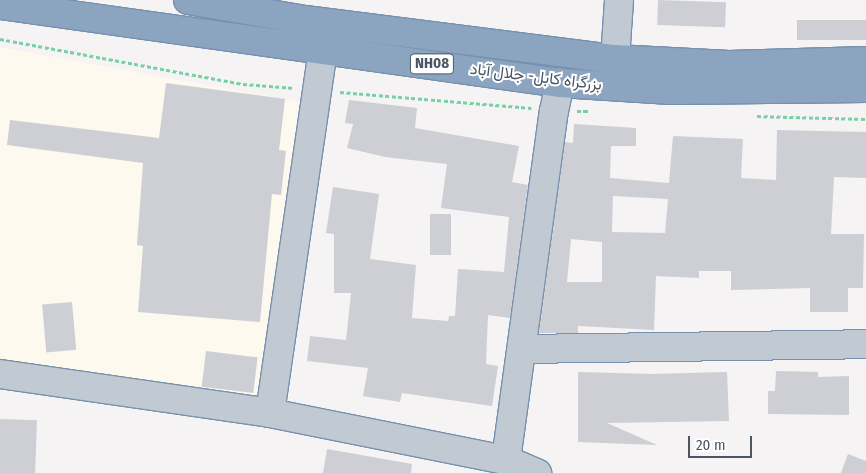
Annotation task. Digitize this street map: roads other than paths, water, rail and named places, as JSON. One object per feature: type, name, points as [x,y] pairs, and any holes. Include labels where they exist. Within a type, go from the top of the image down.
[{"type":"highway","name":"بزرگراه کابل- جلال آباد","points":[[188,0],[324,22],[615,59],[729,65],[866,61]]},
{"type":"highway","name":"بزرگراه کابل- جلال آباد","points":[[0,5],[323,48],[560,83],[672,90],[866,88]]},
{"type":"street","points":[[615,59],[619,0]]},
{"type":"street","points":[[270,413],[323,48]]},
{"type":"street","points":[[506,460],[554,110],[560,83]]},
{"type":"street","points":[[522,349],[866,344]]},
{"type":"street","points":[[0,374],[270,413],[506,460],[537,473]]}]
